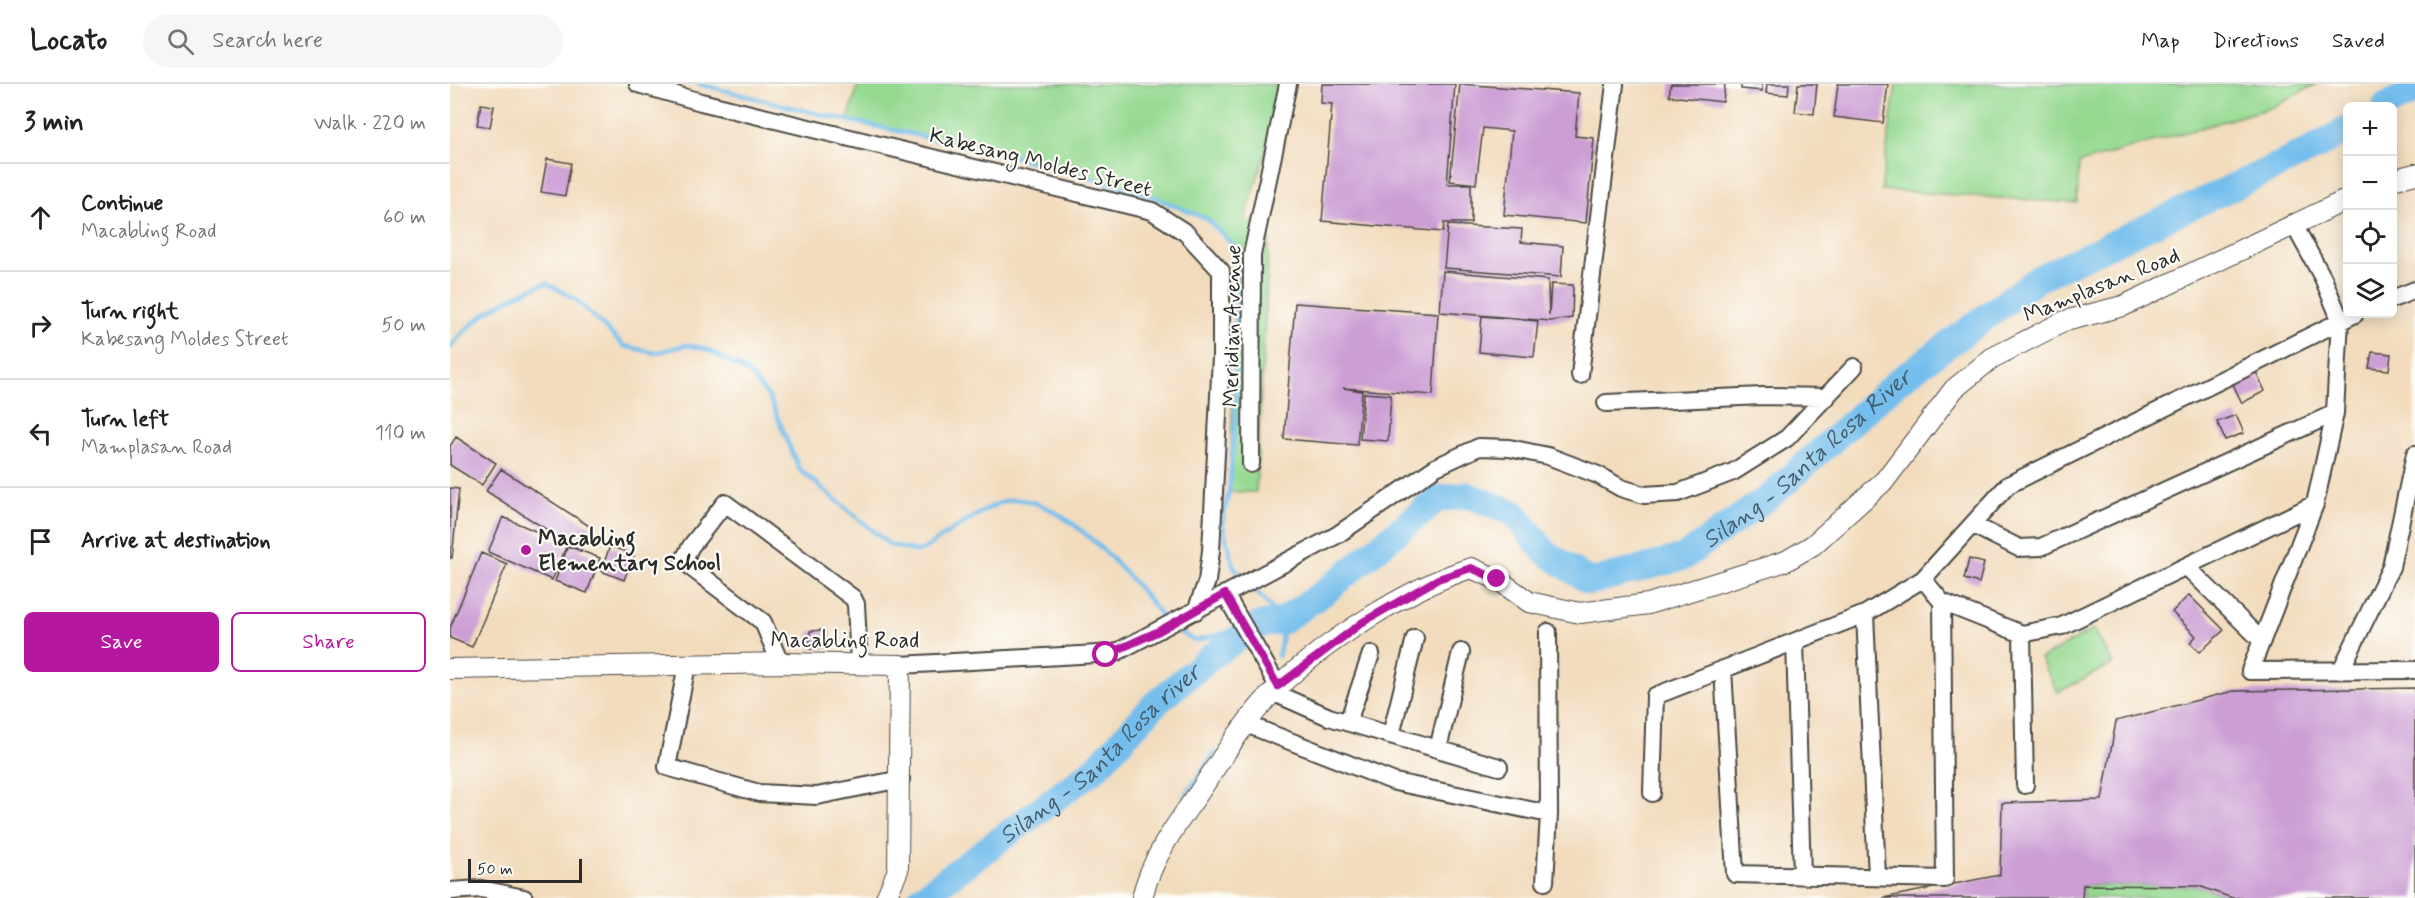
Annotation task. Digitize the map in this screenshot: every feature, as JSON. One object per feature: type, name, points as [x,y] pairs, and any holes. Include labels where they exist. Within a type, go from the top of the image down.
[{"type":"street","name":"Kabesang Moldes Street","points":[[638,84],[701,102],[1152,210],[1186,233],[1221,271],[1221,357],[1211,551],[1207,581],[1196,611]]},
{"type":"street","name":"Meridian Avenue","points":[[1251,464],[1252,255],[1287,84]]},
{"type":"street","points":[[1580,375],[1616,84]]},
{"type":"street","points":[[2397,179],[2415,174]]},
{"type":"street","name":"Mamplasan Road","points":[[1142,898],[1164,842],[1246,724],[1275,689],[1363,622],[1438,579],[1471,568],[1497,579],[1529,602],[1580,613],[1648,604],[1786,561],[1813,545],[1885,480],[1954,389],[1992,358],[2065,321],[2122,306],[2343,200]]},
{"type":"street","points":[[2293,223],[2343,310]]},
{"type":"street","points":[[2397,297],[2415,290]]},
{"type":"street","points":[[1652,793],[1655,696],[1865,614],[1923,579],[2008,485],[2343,318]]},
{"type":"street","points":[[2347,318],[2335,413],[2315,504],[2250,671],[2415,670]]},
{"type":"street","name":"Macabling Road","points":[[450,669],[780,663],[900,665],[1106,655],[1196,611],[1228,599],[1337,535],[1436,467],[1479,447],[1509,448],[1548,456],[1598,475],[1621,488],[1644,495],[1678,494],[1733,472],[1778,443],[1827,397],[1854,367]]},
{"type":"street","points":[[1606,403],[1763,396],[1827,397]]},
{"type":"street","points":[[1973,525],[2019,548],[2041,547],[2335,413]]},
{"type":"street","points":[[2342,670],[2391,567],[2415,454]]},
{"type":"street","points":[[780,663],[763,622],[693,569],[684,559],[691,546],[726,503],[853,598],[856,604],[859,664]]},
{"type":"street","points":[[1923,579],[1942,602],[2022,634],[2062,626],[2315,504]]},
{"type":"street","points":[[2187,567],[2262,641]]},
{"type":"street","points":[[1228,599],[1259,653],[1275,689],[1348,723],[1500,767]]},
{"type":"street","points":[[1723,669],[1735,874],[1945,879],[1942,602]]},
{"type":"street","points":[[1865,614],[1877,877]]},
{"type":"street","points":[[1545,882],[1549,814],[1548,632]]},
{"type":"street","points":[[2022,634],[2025,785]]},
{"type":"street","points":[[1391,735],[1415,638]]},
{"type":"street","points":[[1795,642],[1802,876]]},
{"type":"street","points":[[1438,749],[1461,651]]},
{"type":"street","points":[[1348,723],[1371,654]]},
{"type":"street","points":[[687,665],[667,767],[759,793],[817,796],[901,778]]},
{"type":"street","points":[[886,898],[898,870],[901,778],[900,665]]},
{"type":"street","points":[[1246,724],[1395,782],[1549,814]]},
{"type":"street","points":[[450,891],[524,898]]},
{"type":"green space","points":[[858,84],[1286,84],[1245,219],[1269,237],[1256,492],[1229,492],[1238,251],[1207,219],[1151,195],[1013,156],[848,120]]},
{"type":"green space","points":[[1896,84],[2316,84],[2273,107],[2079,163],[2077,203],[1881,190]]},
{"type":"green space","points":[[2094,629],[2113,664],[2058,692],[2040,659]]},
{"type":"green space","points":[[2083,885],[2199,886],[2232,898],[2082,898]]},
{"type":"building","points":[[1322,84],[1455,84],[1447,184],[1471,184],[1471,223],[1444,223],[1443,232],[1322,221],[1332,104],[1321,103]]},
{"type":"building","points":[[1460,84],[1579,93],[1575,136],[1594,138],[1586,223],[1504,215],[1512,131],[1483,128],[1476,184],[1450,181]]},
{"type":"building","points":[[1671,84],[1725,84],[1723,102],[1669,96]]},
{"type":"building","points":[[1741,84],[1762,84],[1762,91],[1741,89]]},
{"type":"building","points":[[1767,84],[1789,84],[1788,95],[1766,93]]},
{"type":"building","points":[[1798,84],[1817,84],[1814,114],[1795,112]]},
{"type":"building","points":[[1838,84],[1888,84],[1883,123],[1834,117]]},
{"type":"building","points":[[481,104],[494,106],[490,127],[477,125]]},
{"type":"building","points":[[547,159],[571,163],[565,196],[541,192]]},
{"type":"building","points":[[1448,225],[1522,229],[1521,242],[1563,246],[1561,277],[1444,268]]},
{"type":"building","points":[[1443,271],[1548,280],[1549,315],[1551,284],[1573,285],[1572,318],[1550,321],[1440,312]]},
{"type":"building","points":[[1295,303],[1438,313],[1433,395],[1343,388],[1362,391],[1357,445],[1284,439]]},
{"type":"building","points":[[1482,316],[1538,321],[1534,357],[1479,352]]},
{"type":"building","points":[[2372,352],[2391,354],[2389,370],[2369,368]]},
{"type":"building","points":[[2255,370],[2265,391],[2242,403],[2232,382]]},
{"type":"building","points":[[1364,393],[1391,395],[1388,441],[1360,439]]},
{"type":"building","points":[[2236,415],[2244,433],[2225,440],[2217,422]]},
{"type":"building","points":[[456,437],[496,463],[482,485],[450,465],[450,446]]},
{"type":"building","points":[[501,469],[594,529],[580,551],[486,491]]},
{"type":"building","points":[[450,488],[459,489],[452,558],[450,558]]},
{"type":"building","points":[[503,517],[567,545],[552,580],[488,552]]},
{"type":"building","points":[[568,546],[600,558],[587,593],[555,581]]},
{"type":"building","points":[[610,546],[634,555],[624,580],[601,571]]},
{"type":"building","points":[[481,553],[507,564],[472,647],[450,638],[450,628]]},
{"type":"building","points":[[1969,559],[1984,563],[1979,583],[1964,579]]},
{"type":"building","points":[[2189,595],[2224,630],[2200,652],[2190,643],[2196,636],[2172,612]]},
{"type":"building","points":[[825,630],[826,648],[810,649],[810,631]]},
{"type":"building","points":[[2415,688],[2415,898],[2232,898],[2199,886],[2083,885],[2082,898],[1883,898],[2000,875],[2002,803],[2102,800],[2116,721],[2233,691]]},
{"type":"waterway","points":[[699,84],[823,115],[1013,156],[1151,196],[1207,219],[1238,250],[1234,366],[1237,397],[1229,492],[1222,523],[1234,567],[1243,577]]},
{"type":"waterway","name":"Silang - Santa Rosa River","points":[[2394,102],[2415,91]]},
{"type":"waterway","name":"Silang - Santa Rosa River","points":[[921,898],[1095,769],[1155,704],[1213,655],[1259,625],[1282,621],[1326,591],[1437,499],[1467,495],[1514,513],[1545,552],[1590,582],[1684,557],[1769,497],[1897,382],[2039,278],[2311,150],[2343,132]]},
{"type":"waterway","points":[[450,348],[481,317],[519,294],[546,283],[575,299],[624,346],[655,353],[687,345],[706,349],[749,373],[769,397],[799,469],[890,545],[919,552],[965,522],[1001,503],[1011,500],[1031,502],[1052,511],[1095,542],[1116,562],[1163,618]]},
{"type":"waterway","points":[[1251,586],[1273,610],[1280,624],[1282,633],[1278,656]]},
{"type":"waterway","name":"Silang - Santa Rosa river","points":[[1249,627],[1282,621]]},
{"type":"waterway","points":[[1175,629],[1195,641],[1241,629]]},
{"type":"waterway","points":[[1184,797],[1215,752]]},
{"type":"place","name":"Macabling Elementary School","points":[[526,550]]},
{"type":"route","points":[[1106,655],[1159,631],[1225,594],[1278,686],[1363,622],[1438,579],[1471,568],[1497,579]]}]
